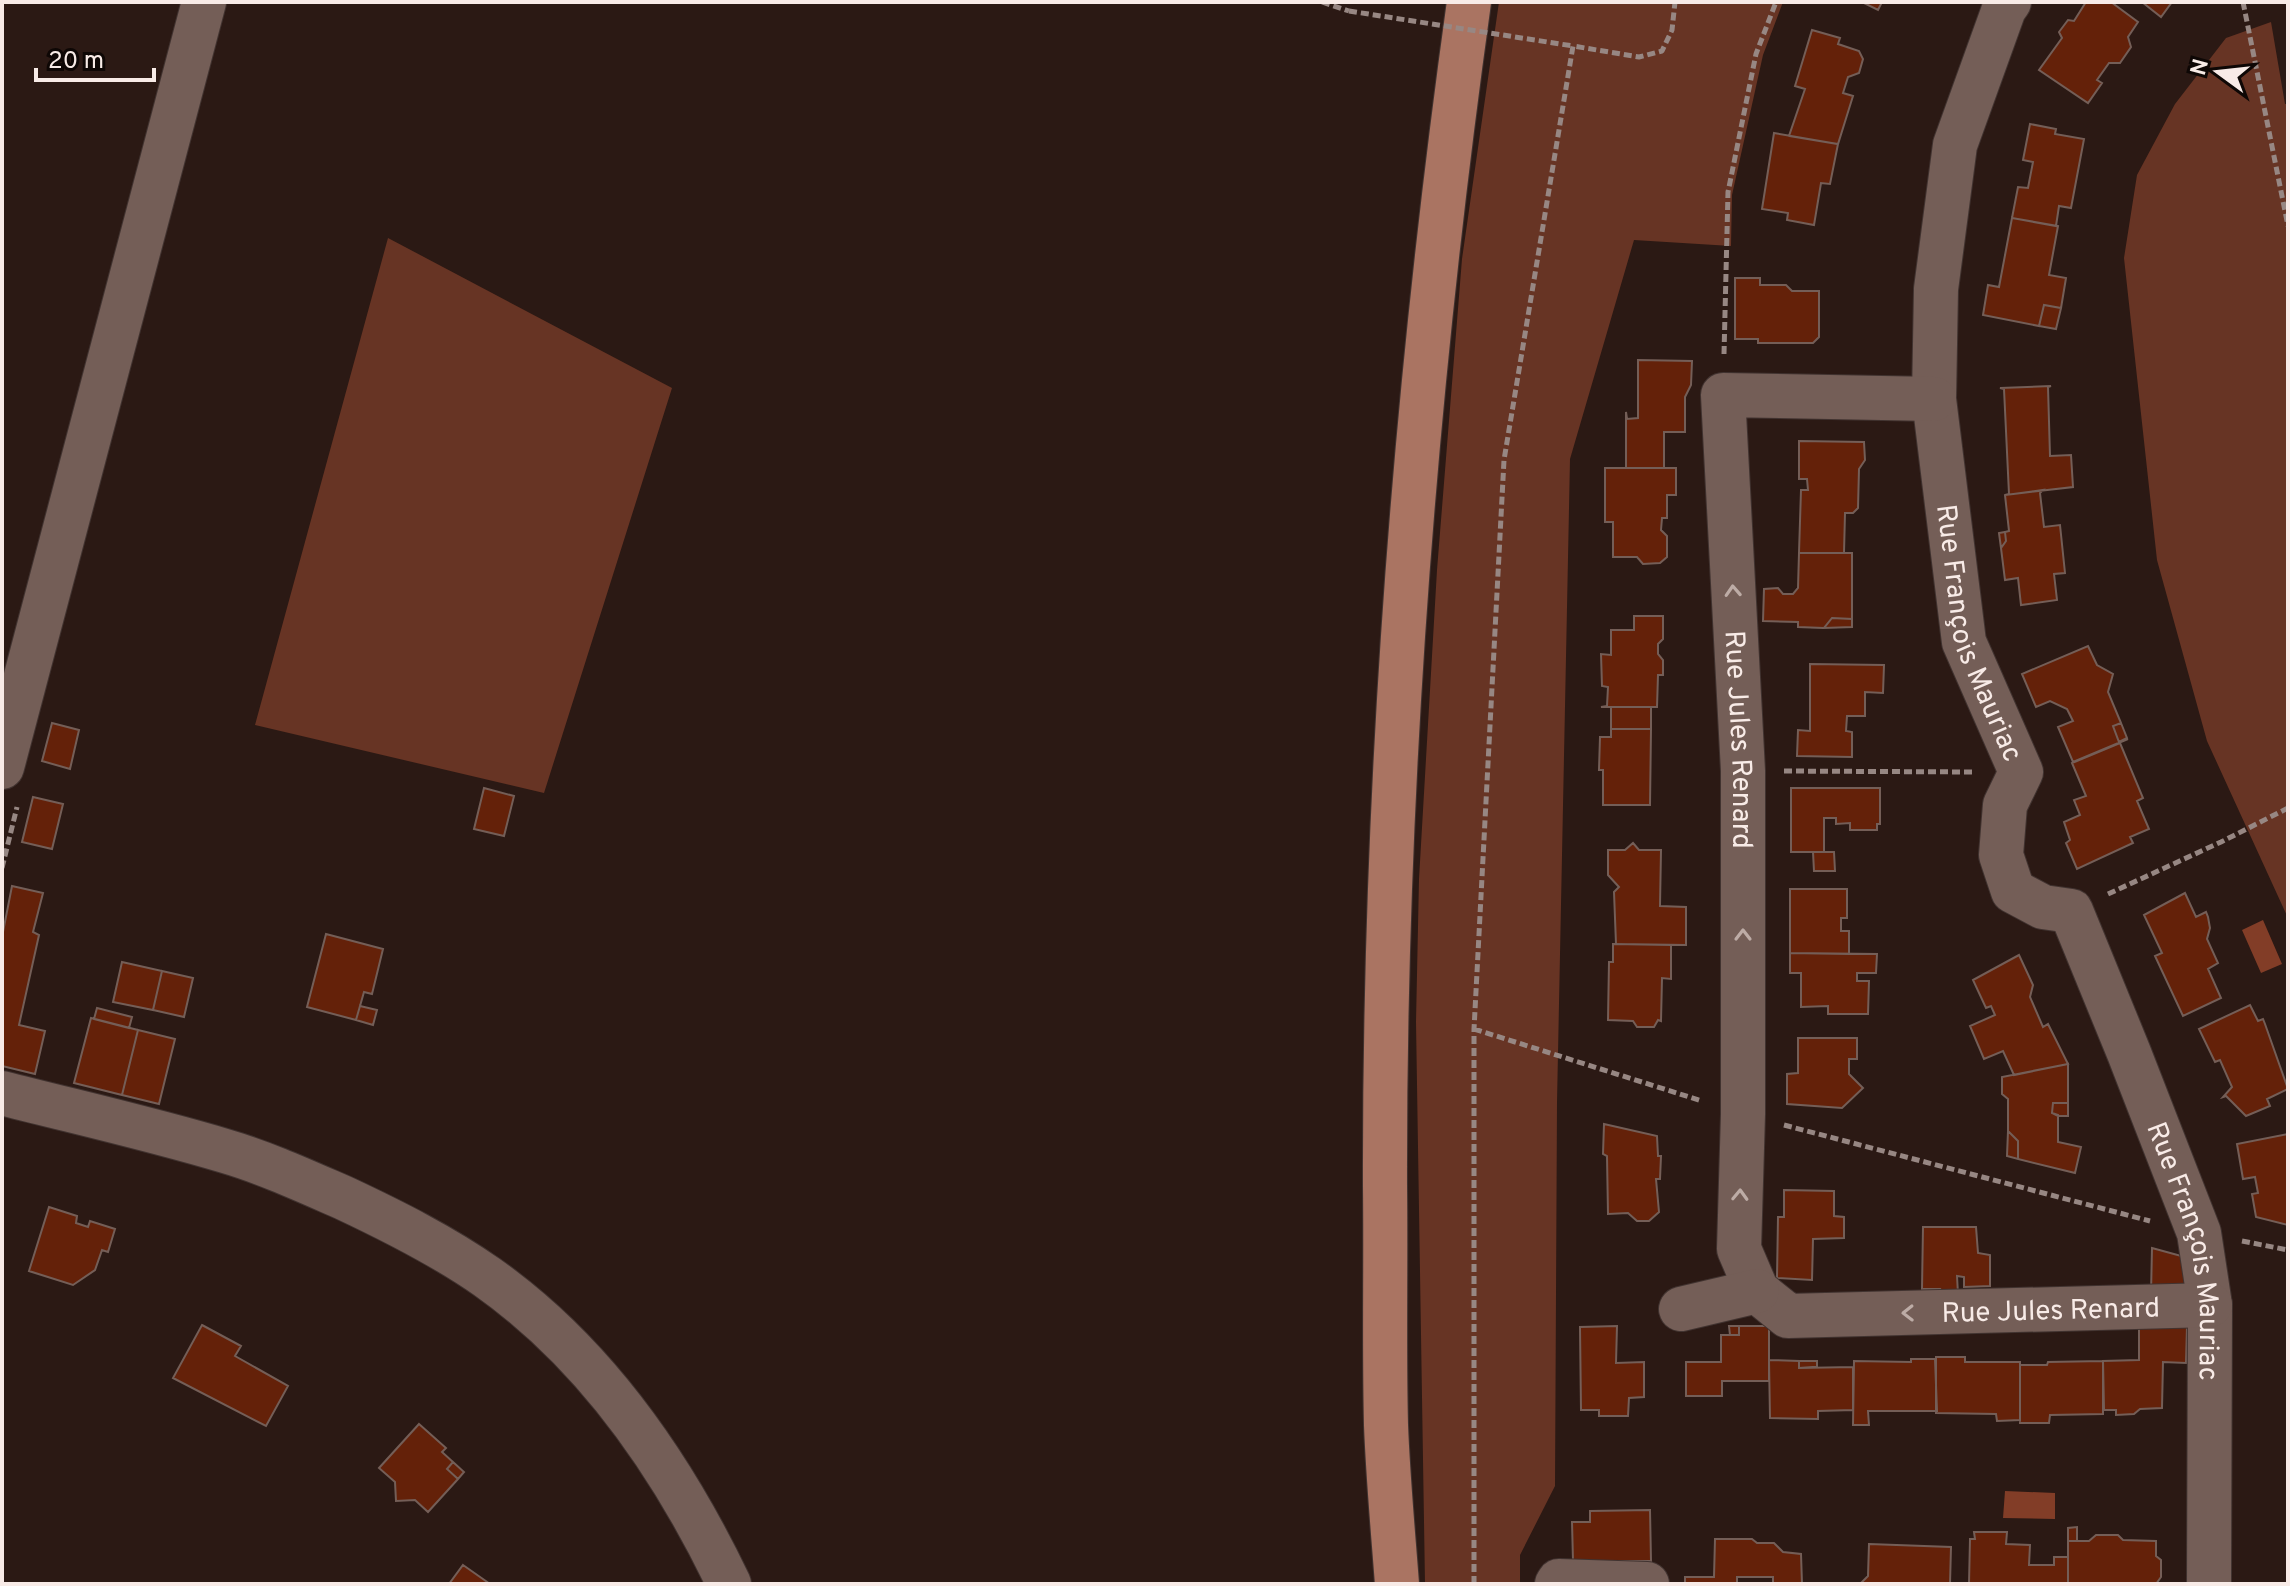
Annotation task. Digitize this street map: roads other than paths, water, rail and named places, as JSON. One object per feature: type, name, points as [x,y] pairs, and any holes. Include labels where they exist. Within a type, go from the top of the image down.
[{"type":"main road","points":[[1397,1584],[1386,1425],[1386,999],[1390,832],[1411,504],[1434,261],[1469,2]]},
{"type":"main road","points":[[1374,1584],[1386,1425]]},
{"type":"street","points":[[2,767],[204,2]]},
{"type":"street","name":"Rue François Mauriac","points":[[2009,2],[1955,145],[1936,289],[1934,399],[1964,642],[2021,772],[2005,805],[2001,855],[2013,891],[2043,907],[2071,911],[2199,1233],[2210,1305],[2212,1427],[2209,1584]]},
{"type":"street","name":"Rue Jules Renard","points":[[1934,399],[1723,395],[1743,771],[1743,1114],[1739,1249],[1757,1291],[1788,1316],[2210,1305]]},
{"type":"street","points":[[2,1093],[227,1151],[274,1168],[379,1215],[448,1252],[488,1278],[562,1340],[623,1407],[681,1492],[729,1584]]},
{"type":"street","points":[[1681,1309],[1757,1291]]},
{"type":"street","points":[[1557,1584],[1559,1581],[1647,1584]]}]
